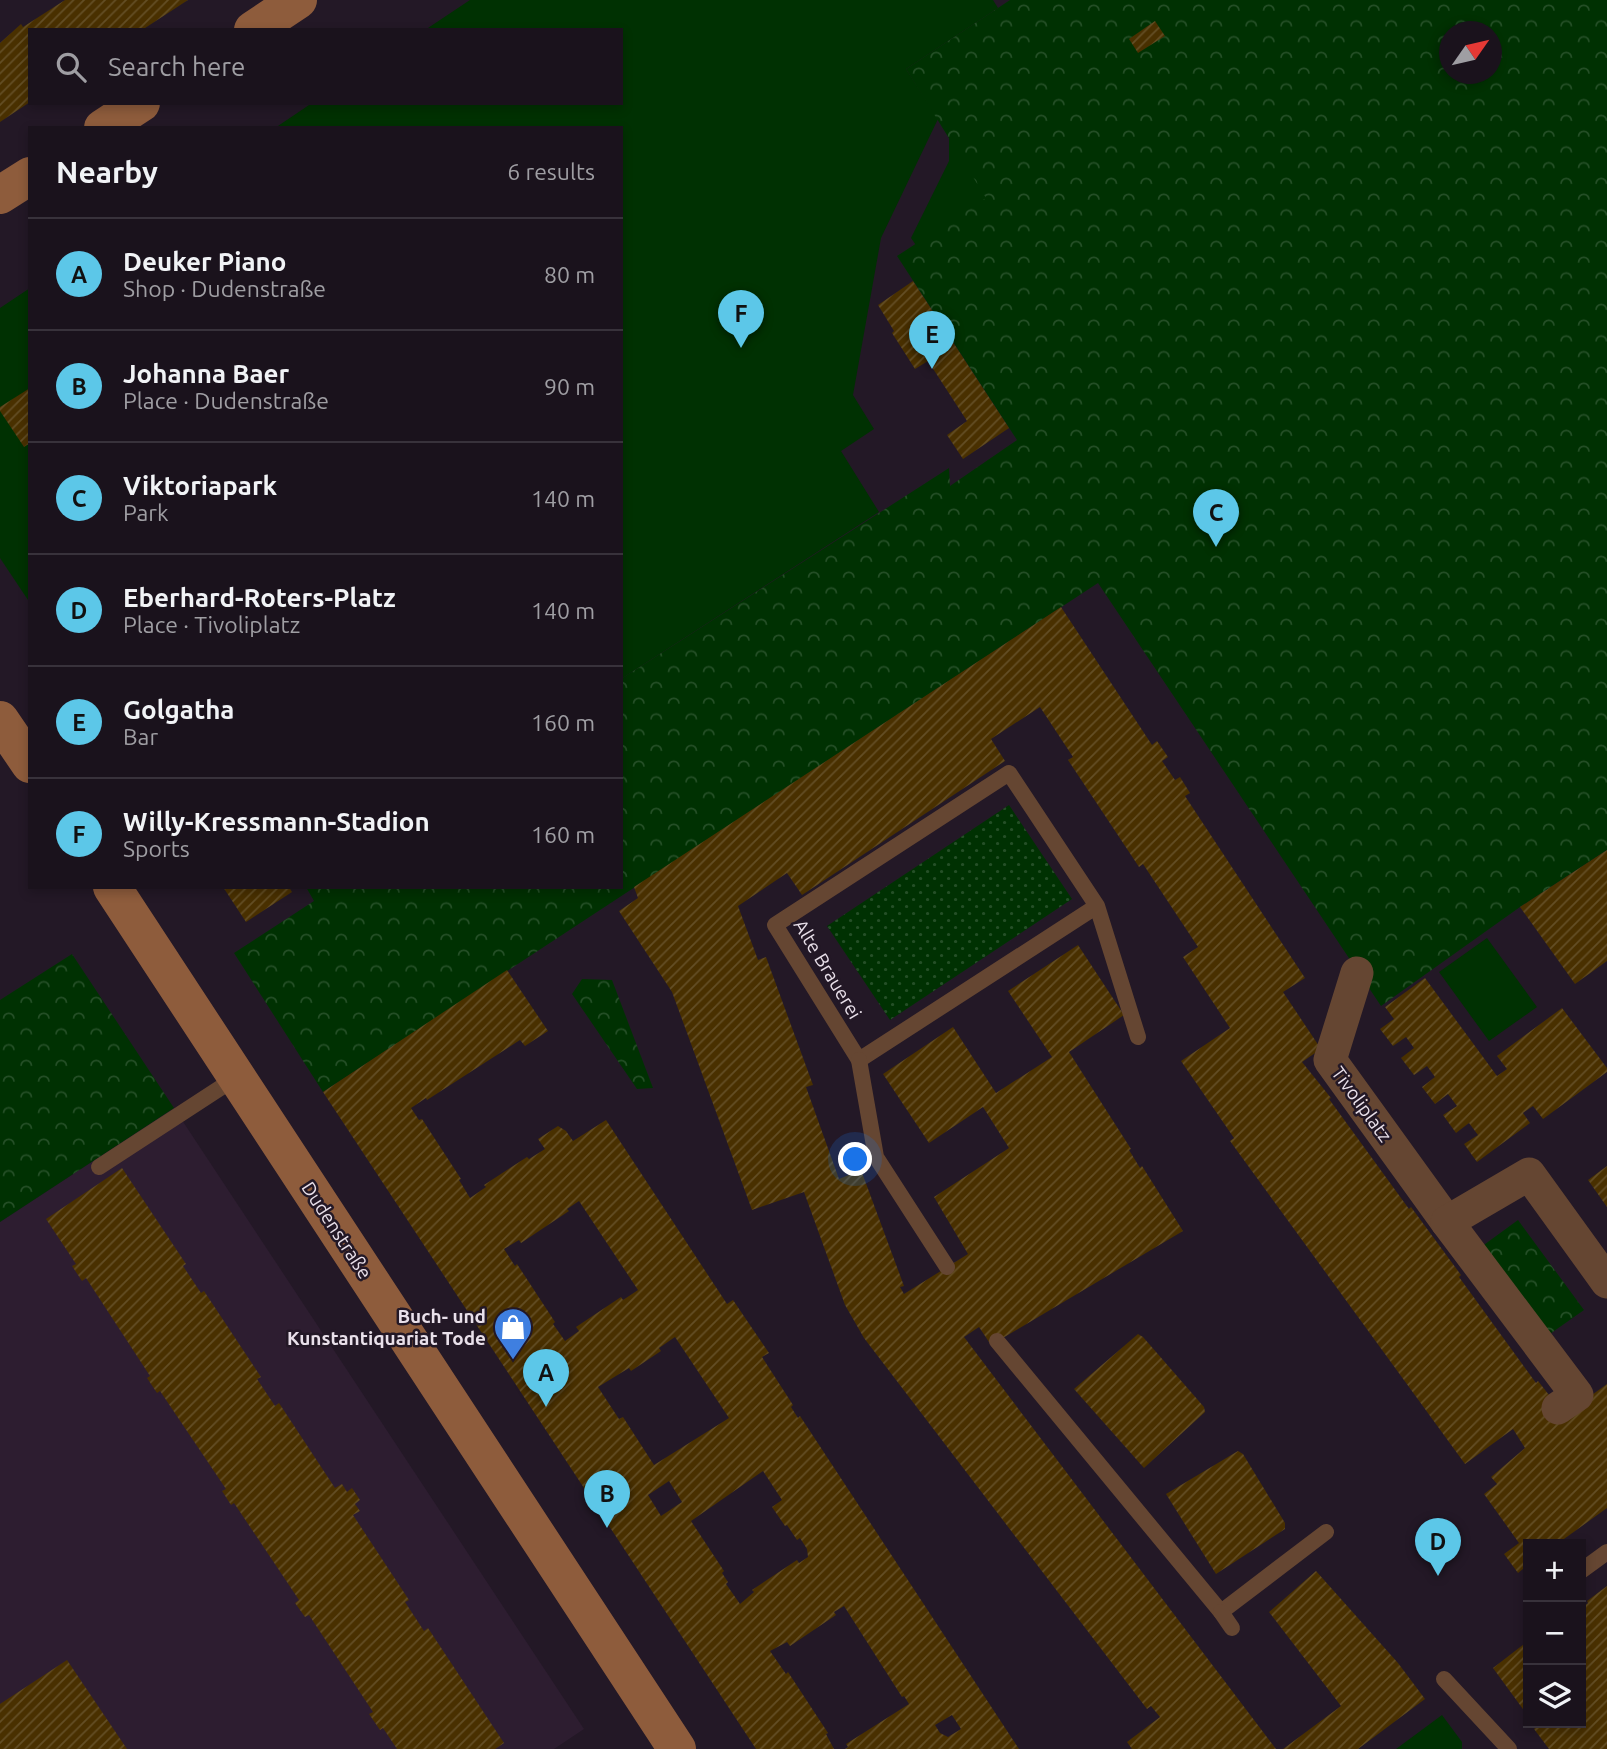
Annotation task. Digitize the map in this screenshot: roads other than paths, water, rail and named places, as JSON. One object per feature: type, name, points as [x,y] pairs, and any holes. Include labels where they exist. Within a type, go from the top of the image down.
[{"type":"main road","points":[[256,28],[298,0]]},
{"type":"main road","points":[[106,126],[138,105]]},
{"type":"main road","points":[[0,195],[28,177]]},
{"type":"main road","points":[[0,720],[28,761]]},
{"type":"main road","name":"Dudenstraße","points":[[113,889],[677,1749]]},
{"type":"street","name":"Tivoliplatz","points":[[1357,973],[1330,1060],[1577,1395],[1558,1408]]},
{"type":"street","points":[[1447,1222],[1529,1174],[1607,1282]]},
{"type":"lane","name":"Alte Brauerei","points":[[859,1059],[775,925],[1009,773],[1097,906],[1138,1037]]},
{"type":"lane","points":[[947,1267],[876,1157],[859,1059],[1097,906]]},
{"type":"lane","points":[[99,1167],[237,1077]]},
{"type":"lane","points":[[997,1341],[1233,1628]]},
{"type":"lane","points":[[1220,1612],[1326,1532]]},
{"type":"lane","points":[[1586,1568],[1607,1552]]},
{"type":"lane","points":[[1444,1679],[1508,1749]]},
{"type":"place","name":"Willy-Kressmann-Stadion","points":[[741,348]]},
{"type":"place","name":"Golgatha","points":[[932,369]]},
{"type":"place","name":"Viktoriapark","points":[[1216,547]]},
{"type":"place","name":"Buch- und Kunstantiquariat Tode","points":[[513,1361]]},
{"type":"place","name":"Deuker Piano","points":[[546,1407]]},
{"type":"place","name":"Johanna Baer","points":[[607,1528]]},
{"type":"place","name":"Eberhard-Roters-Platz","points":[[1438,1576]]}]
